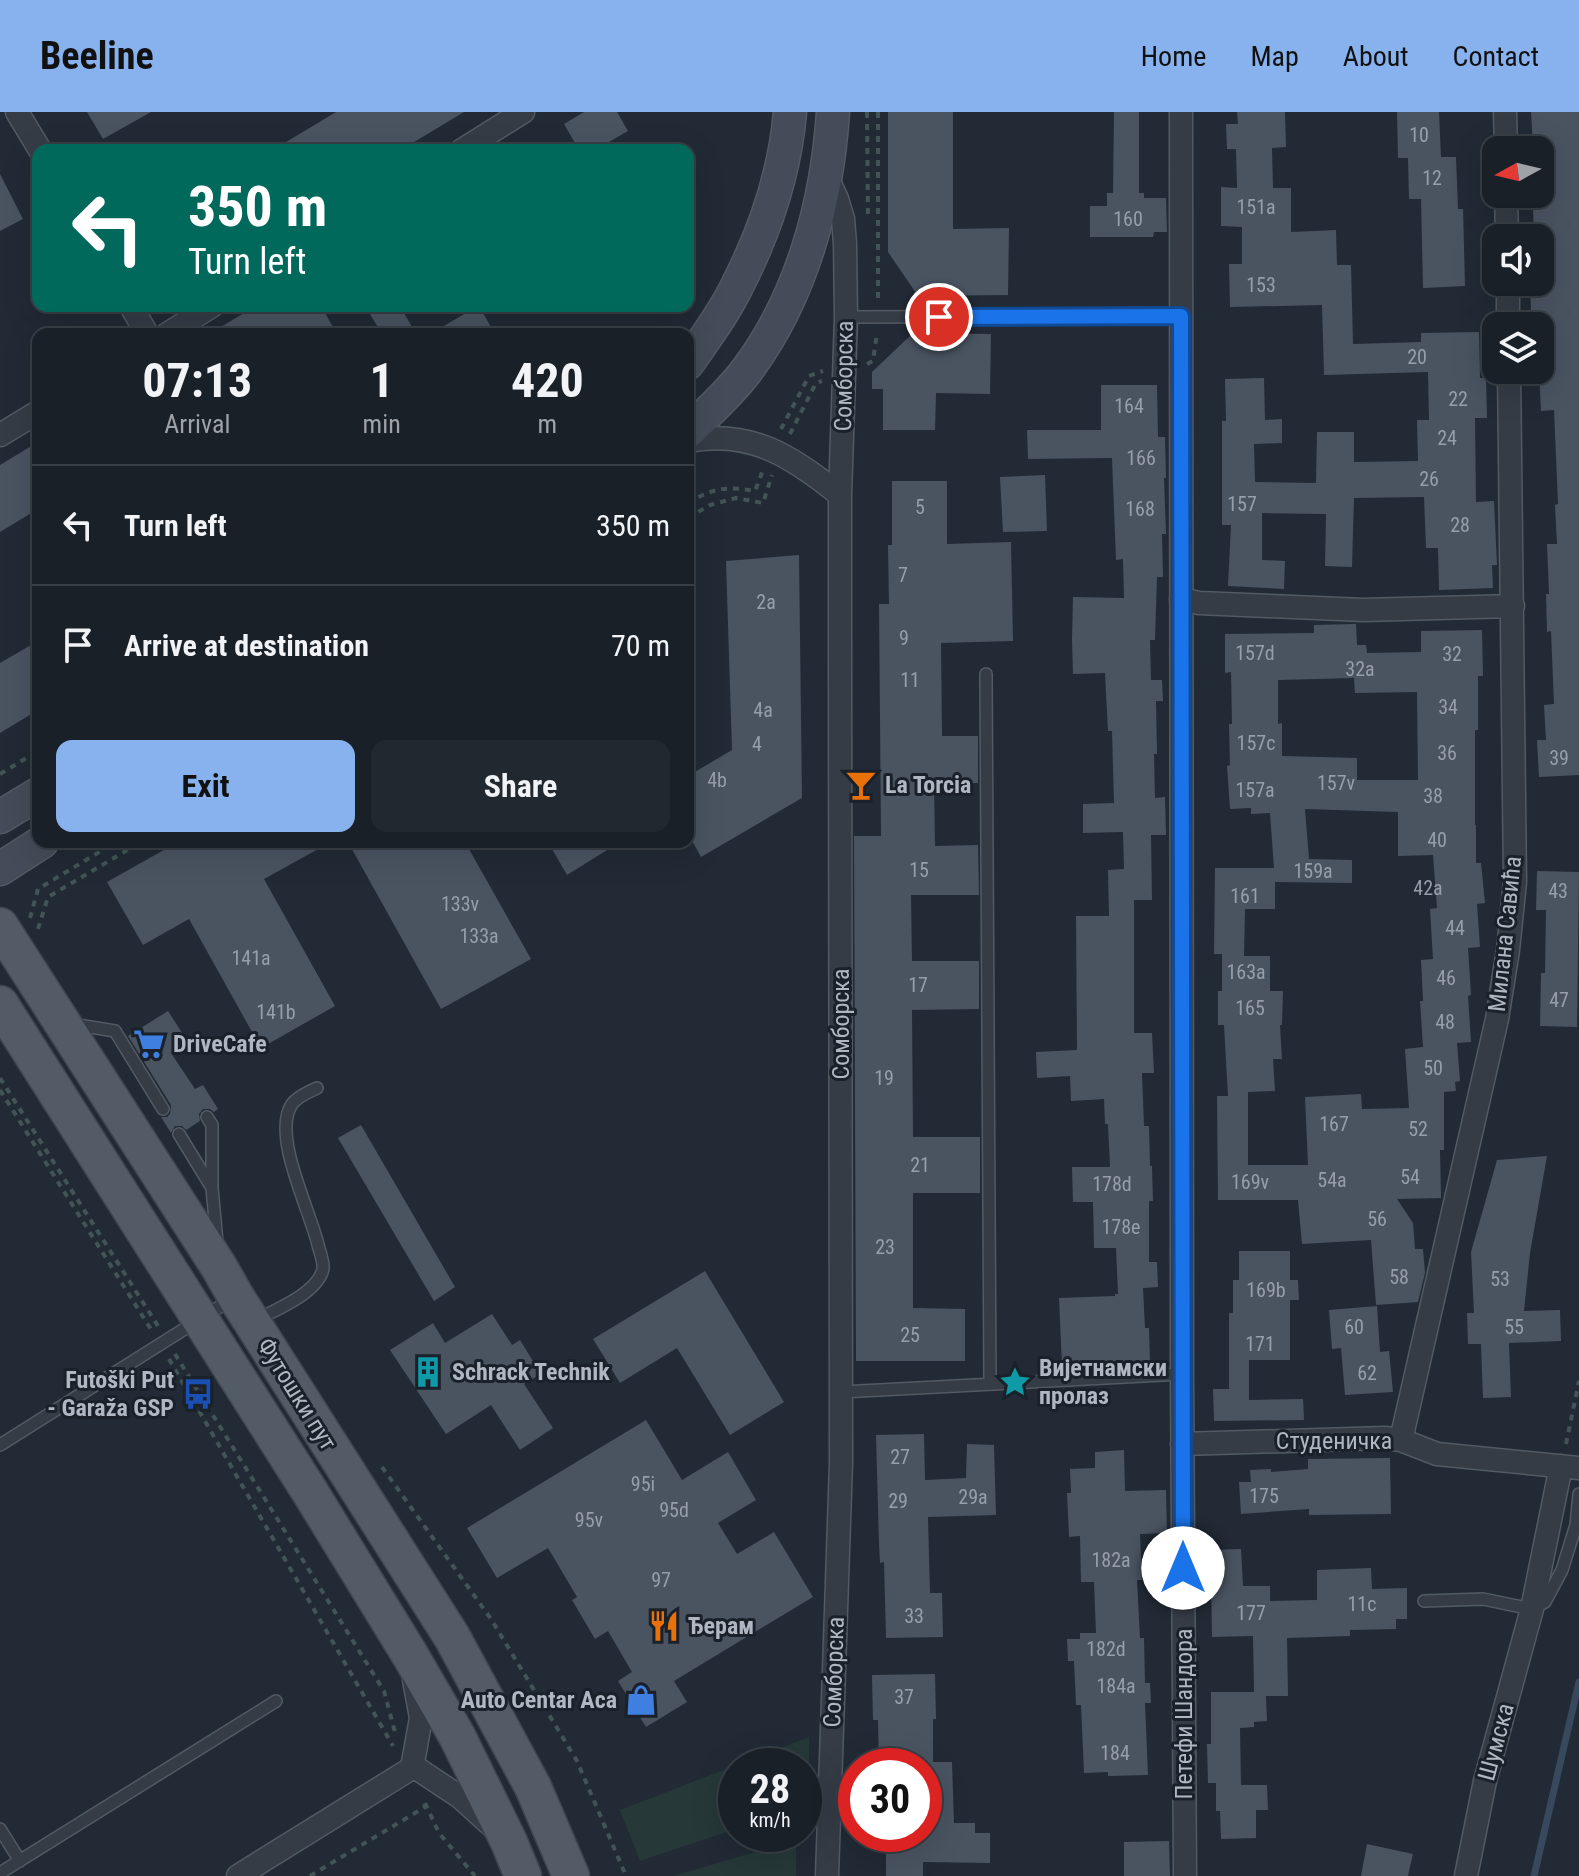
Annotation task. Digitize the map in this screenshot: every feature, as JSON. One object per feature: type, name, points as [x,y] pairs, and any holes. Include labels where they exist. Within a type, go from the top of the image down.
[{"type":"main road","points":[[694,354],[738,286],[766,221],[788,143],[790,112]]},
{"type":"main road","points":[[694,426],[748,370],[795,284],[819,210],[833,112]]},
{"type":"main road","points":[[0,817],[32,798]]},
{"type":"main road","points":[[0,869],[33,848]]},
{"type":"main road","name":"Футошки пут","points":[[14,925],[61,1023],[452,1637],[533,1787],[571,1876]]},
{"type":"main road","name":"Футошки пут","points":[[0,1004],[410,1655],[457,1736],[523,1876]]},
{"type":"street","points":[[17,112],[36,144]]},
{"type":"street","points":[[472,144],[523,112]]},
{"type":"street","name":"Петефи Шандора","points":[[1181,112],[1185,1876]]},
{"type":"street","points":[[1505,112],[1506,136]]},
{"type":"street","name":"Сомборска","points":[[826,175],[843,219],[846,317],[840,495],[841,1463],[827,1876]]},
{"type":"street","points":[[177,328],[202,312]]},
{"type":"street","name":"Милана Савића","points":[[1401,1440],[1494,1034],[1515,882],[1509,384]]},
{"type":"street","points":[[0,435],[32,416]]},
{"type":"street","points":[[694,440],[721,437],[758,443],[779,453],[840,495]]},
{"type":"street","points":[[1181,599],[1199,603],[1363,610],[1513,606]]},
{"type":"street","name":"Студеничка","points":[[1182,1444],[1385,1438],[1401,1440],[1437,1454],[1570,1467]]},
{"type":"street","name":"Шумска","points":[[1466,1876],[1485,1781],[1570,1467]]},
{"type":"street","points":[[238,1876],[412,1767],[421,1718],[410,1655]]},
{"type":"street","points":[[412,1767],[460,1797],[509,1842]]},
{"type":"lane","points":[[846,317],[1181,316]]},
{"type":"lane","points":[[986,674],[990,1384]]},
{"type":"lane","points":[[61,1023],[115,1031],[149,1081],[163,1109]]},
{"type":"lane","points":[[0,1445],[236,1295],[303,1295],[316,1282],[323,1269],[317,1239],[292,1167],[285,1130],[293,1102],[317,1088]]},
{"type":"lane","points":[[207,1117],[212,1125],[212,1188],[236,1295]]},
{"type":"lane","points":[[179,1134],[212,1188]]},
{"type":"lane","points":[[841,1392],[1182,1374]]},
{"type":"lane","name":"Шумска","points":[[1532,1609],[1545,1602],[1562,1570],[1576,1525],[1579,1494]]},
{"type":"lane","points":[[1424,1601],[1483,1599],[1532,1609]]},
{"type":"lane","points":[[0,1873],[276,1701]]},
{"type":"lane","points":[[0,1829],[20,1861]]},
{"type":"path","points":[[873,361],[879,317],[878,112]]},
{"type":"path","points":[[0,774],[32,755]]},
{"type":"path","points":[[14,925],[38,889],[106,848]]},
{"type":"path","points":[[38,930],[48,897],[131,848]]},
{"type":"path","points":[[0,1078],[163,1342],[395,1749]]},
{"type":"path","points":[[0,1090],[384,1691],[394,1728],[412,1767]]},
{"type":"path","points":[[1570,1467],[1579,1381]]},
{"type":"path","points":[[381,1465],[491,1619],[577,1761],[626,1876]]},
{"type":"path","points":[[310,1876],[425,1807],[424,1801],[439,1833],[475,1876]]},
{"type":"shaded area","points":[[809,1737],[809,1748],[781,1748]]},
{"type":"shaded area","points":[[718,1772],[718,1835],[640,1861],[620,1810]]},
{"type":"shaded area","points":[[755,1852],[796,1852],[796,1876],[673,1876]]},
{"type":"building","points":[[87,112],[151,112],[103,139]]},
{"type":"building","points":[[336,112],[464,112],[411,144],[283,144]]},
{"type":"building","points":[[584,112],[617,112],[628,131],[605,144],[576,144],[564,124]]},
{"type":"building","points":[[888,112],[953,112],[953,229],[1009,228],[1008,295],[918,296],[888,252]]},
{"type":"building","points":[[1114,112],[1139,112],[1139,193],[1144,193],[1144,198],[1166,198],[1167,232],[1154,232],[1153,237],[1090,237],[1090,206],[1107,206],[1107,193],[1113,193]]},
{"type":"building","points":[[1237,112],[1285,112],[1286,147],[1272,148],[1273,188],[1291,188],[1291,232],[1336,230],[1337,265],[1351,265],[1353,344],[1421,342],[1421,333],[1479,332],[1480,378],[1482,384],[1486,384],[1487,418],[1475,418],[1476,502],[1494,501],[1497,565],[1492,565],[1493,588],[1439,590],[1438,548],[1426,548],[1424,497],[1354,498],[1352,567],[1325,566],[1326,514],[1262,513],[1262,560],[1285,561],[1284,589],[1228,586],[1231,525],[1222,525],[1225,379],[1264,378],[1265,420],[1282,419],[1282,443],[1254,444],[1255,482],[1316,483],[1317,432],[1354,432],[1354,462],[1418,461],[1417,420],[1429,420],[1428,372],[1324,375],[1322,305],[1230,307],[1229,264],[1242,264],[1242,227],[1221,226],[1221,187],[1237,188],[1236,149],[1227,149],[1226,124],[1238,124]]},
{"type":"building","points":[[1397,112],[1439,112],[1441,157],[1456,157],[1458,209],[1463,209],[1465,286],[1423,288],[1421,199],[1409,199],[1408,158],[1398,158]]},
{"type":"building","points":[[1531,112],[1579,112],[1579,775],[1539,777],[1537,740],[1546,740],[1544,705],[1554,704],[1551,631],[1547,632],[1547,544],[1557,544],[1555,505],[1558,504],[1554,410],[1541,411],[1540,384],[1554,384],[1554,312],[1531,312],[1530,296],[1554,296],[1554,224],[1534,224],[1533,208],[1554,208],[1554,136],[1532,136]]},
{"type":"building","points":[[0,174],[23,219],[0,231]]},
{"type":"building","points":[[246,312],[324,312],[334,328],[219,328]]},
{"type":"building","points":[[369,312],[403,312],[413,328],[378,328]]},
{"type":"building","points":[[468,312],[482,312],[492,328],[440,328]]},
{"type":"building","points":[[913,333],[991,334],[990,394],[936,393],[935,430],[883,430],[883,389],[872,389],[872,372]]},
{"type":"building","points":[[1101,385],[1157,385],[1158,437],[1165,437],[1163,577],[1157,577],[1155,640],[1150,640],[1151,680],[1162,680],[1163,701],[1156,701],[1155,798],[1165,797],[1166,835],[1151,835],[1152,900],[1134,900],[1134,1033],[1152,1033],[1154,1073],[1142,1073],[1144,1126],[1149,1126],[1152,1166],[1149,1262],[1157,1262],[1158,1287],[1143,1288],[1150,1363],[1062,1366],[1059,1298],[1118,1294],[1116,1248],[1094,1248],[1093,1202],[1073,1202],[1072,1167],[1110,1167],[1104,1099],[1071,1101],[1070,1076],[1037,1078],[1036,1052],[1077,1050],[1076,916],[1109,916],[1108,870],[1124,869],[1123,832],[1083,833],[1083,804],[1114,803],[1112,731],[1108,731],[1105,673],[1073,674],[1072,639],[1073,597],[1124,598],[1123,559],[1116,560],[1112,458],[1028,459],[1027,430],[1101,430]]},
{"type":"building","points":[[32,446],[32,513],[0,532],[0,465]]},
{"type":"building","points":[[1045,475],[1047,531],[1003,532],[1000,477]]},
{"type":"building","points":[[892,481],[947,481],[947,544],[1011,542],[1013,641],[941,643],[942,736],[978,736],[978,783],[934,783],[935,846],[978,845],[979,895],[911,895],[912,961],[979,961],[979,1009],[912,1010],[913,1137],[980,1137],[980,1193],[913,1193],[913,1308],[965,1309],[965,1361],[856,1361],[854,836],[881,836],[879,604],[889,604],[888,545],[892,545]]},
{"type":"building","points":[[799,555],[802,798],[701,857],[694,844],[694,772],[732,750],[726,561]]},
{"type":"building","points":[[1356,624],[1357,645],[1366,645],[1367,653],[1421,652],[1421,631],[1482,630],[1483,676],[1478,676],[1478,730],[1475,730],[1475,825],[1476,863],[1481,863],[1485,903],[1477,904],[1480,947],[1468,948],[1471,1042],[1457,1043],[1460,1081],[1455,1082],[1456,1091],[1444,1092],[1441,1198],[1397,1199],[1413,1223],[1415,1249],[1423,1249],[1425,1273],[1418,1302],[1376,1305],[1371,1240],[1302,1244],[1298,1200],[1218,1200],[1217,1096],[1228,1096],[1224,1025],[1218,1025],[1222,954],[1214,954],[1215,868],[1274,868],[1270,813],[1251,814],[1251,808],[1230,809],[1227,766],[1230,765],[1229,724],[1232,724],[1231,672],[1225,673],[1225,634],[1314,633],[1314,625]],"holes":[[[1354,678],[1355,693],[1417,692],[1418,780],[1357,780],[1357,758],[1282,756],[1278,680]],[[1305,809],[1398,812],[1398,856],[1433,855],[1437,908],[1430,909],[1433,959],[1421,960],[1423,1047],[1405,1049],[1409,1108],[1362,1109],[1361,1094],[1305,1097],[1308,1165],[1248,1165],[1248,1092],[1275,1091],[1273,1059],[1282,1059],[1280,1025],[1283,991],[1270,991],[1270,956],[1244,956],[1245,909],[1275,909],[1275,882],[1352,883],[1352,860],[1309,859]]]},
{"type":"building","points":[[32,644],[32,714],[0,733],[0,663]]},
{"type":"building","points":[[167,848],[320,848],[264,879],[335,1006],[261,1048],[189,919],[143,945],[107,882]]},
{"type":"building","points":[[351,848],[468,848],[531,959],[441,1009]]},
{"type":"building","points":[[551,848],[610,848],[567,875]]},
{"type":"building","points":[[1537,871],[1579,872],[1577,1027],[1540,1026],[1546,910],[1536,910]]},
{"type":"building","points":[[168,1011],[188,1042],[171,1053],[195,1089],[203,1085],[218,1109],[214,1112],[203,1109],[199,1114],[200,1121],[186,1130],[175,1126],[171,1133],[161,1117],[170,1114],[171,1105],[128,1036]]},
{"type":"building","points":[[361,1125],[455,1287],[434,1301],[338,1138]]},
{"type":"building","points":[[1547,1156],[1530,1253],[1524,1311],[1560,1310],[1561,1341],[1509,1343],[1511,1397],[1483,1398],[1481,1344],[1468,1344],[1467,1313],[1474,1313],[1471,1252],[1497,1160]]},
{"type":"building","points":[[1239,1251],[1290,1251],[1290,1280],[1298,1280],[1299,1300],[1290,1300],[1290,1360],[1249,1360],[1249,1400],[1303,1399],[1304,1420],[1214,1421],[1213,1389],[1229,1389],[1229,1313],[1233,1313],[1233,1280],[1239,1280]]},
{"type":"building","points":[[705,1271],[784,1402],[730,1435],[677,1348],[620,1383],[593,1339]]},
{"type":"building","points":[[1377,1306],[1380,1352],[1389,1351],[1393,1392],[1345,1395],[1341,1348],[1332,1349],[1329,1310]]},
{"type":"building","points":[[492,1314],[512,1345],[520,1340],[541,1374],[524,1384],[553,1428],[520,1450],[491,1405],[446,1434],[390,1350],[433,1323],[445,1343]]},
{"type":"building","points":[[646,1420],[682,1480],[728,1452],[756,1500],[718,1523],[737,1554],[774,1532],[813,1597],[674,1681],[687,1702],[646,1727],[618,1681],[632,1672],[608,1631],[595,1639],[572,1600],[577,1597],[548,1548],[497,1578],[467,1528]]},
{"type":"building","points":[[924,1434],[925,1480],[966,1478],[967,1444],[994,1445],[996,1515],[928,1517],[930,1593],[942,1593],[943,1637],[886,1638],[876,1435]]},
{"type":"building","points":[[1124,1450],[1125,1491],[1166,1490],[1167,1533],[1140,1534],[1142,1580],[1137,1580],[1140,1638],[1144,1638],[1145,1683],[1150,1683],[1151,1703],[1145,1703],[1148,1775],[1108,1776],[1108,1772],[1084,1773],[1081,1705],[1076,1705],[1074,1661],[1068,1661],[1067,1639],[1080,1639],[1080,1633],[1096,1633],[1094,1582],[1081,1582],[1080,1536],[1069,1537],[1067,1493],[1071,1493],[1070,1469],[1095,1468],[1095,1452]]},
{"type":"building","points":[[1390,1458],[1391,1514],[1309,1515],[1309,1509],[1241,1514],[1239,1482],[1251,1482],[1250,1470],[1308,1469],[1308,1459]]},
{"type":"building","points":[[1241,1549],[1243,1586],[1270,1586],[1270,1601],[1317,1600],[1317,1570],[1371,1568],[1372,1589],[1407,1588],[1407,1619],[1396,1619],[1396,1629],[1350,1630],[1350,1636],[1287,1638],[1288,1696],[1266,1696],[1267,1721],[1254,1722],[1254,1727],[1240,1728],[1241,1785],[1267,1785],[1268,1810],[1256,1810],[1256,1838],[1221,1839],[1220,1811],[1216,1811],[1216,1783],[1208,1783],[1211,1692],[1254,1692],[1253,1636],[1212,1637],[1208,1550]]},
{"type":"building","points":[[935,1674],[933,1748],[879,1748],[878,1720],[873,1720],[872,1675]]},
{"type":"building","points":[[942,1762],[952,1762],[954,1823],[975,1823],[975,1833],[990,1833],[990,1863],[923,1862],[923,1876],[886,1876],[886,1852],[942,1852]]},
{"type":"building","points":[[1169,1841],[1170,1876],[1124,1876],[1124,1842]]},
{"type":"building","points":[[1367,1844],[1413,1854],[1408,1876],[1361,1876]]},
{"type":"waterway","points":[[1534,1876],[1579,1682]]},
{"type":"place","name":"La Torcia","points":[[861,785]]},
{"type":"place","name":"DriveCafe","points":[[149,1044]]},
{"type":"place","name":"Schrack Technik","points":[[428,1372]]},
{"type":"place","name":"Вијетнамски пролаз","points":[[1015,1382]]},
{"type":"place","name":"Futoški Put - Garaža GSP","points":[[198,1394]]},
{"type":"place","name":"Ђерам","points":[[664,1626]]},
{"type":"place","name":"Auto Centar Aca","points":[[641,1700]]},
{"type":"route","points":[[939,317],[1181,316],[1183,1568]]}]
